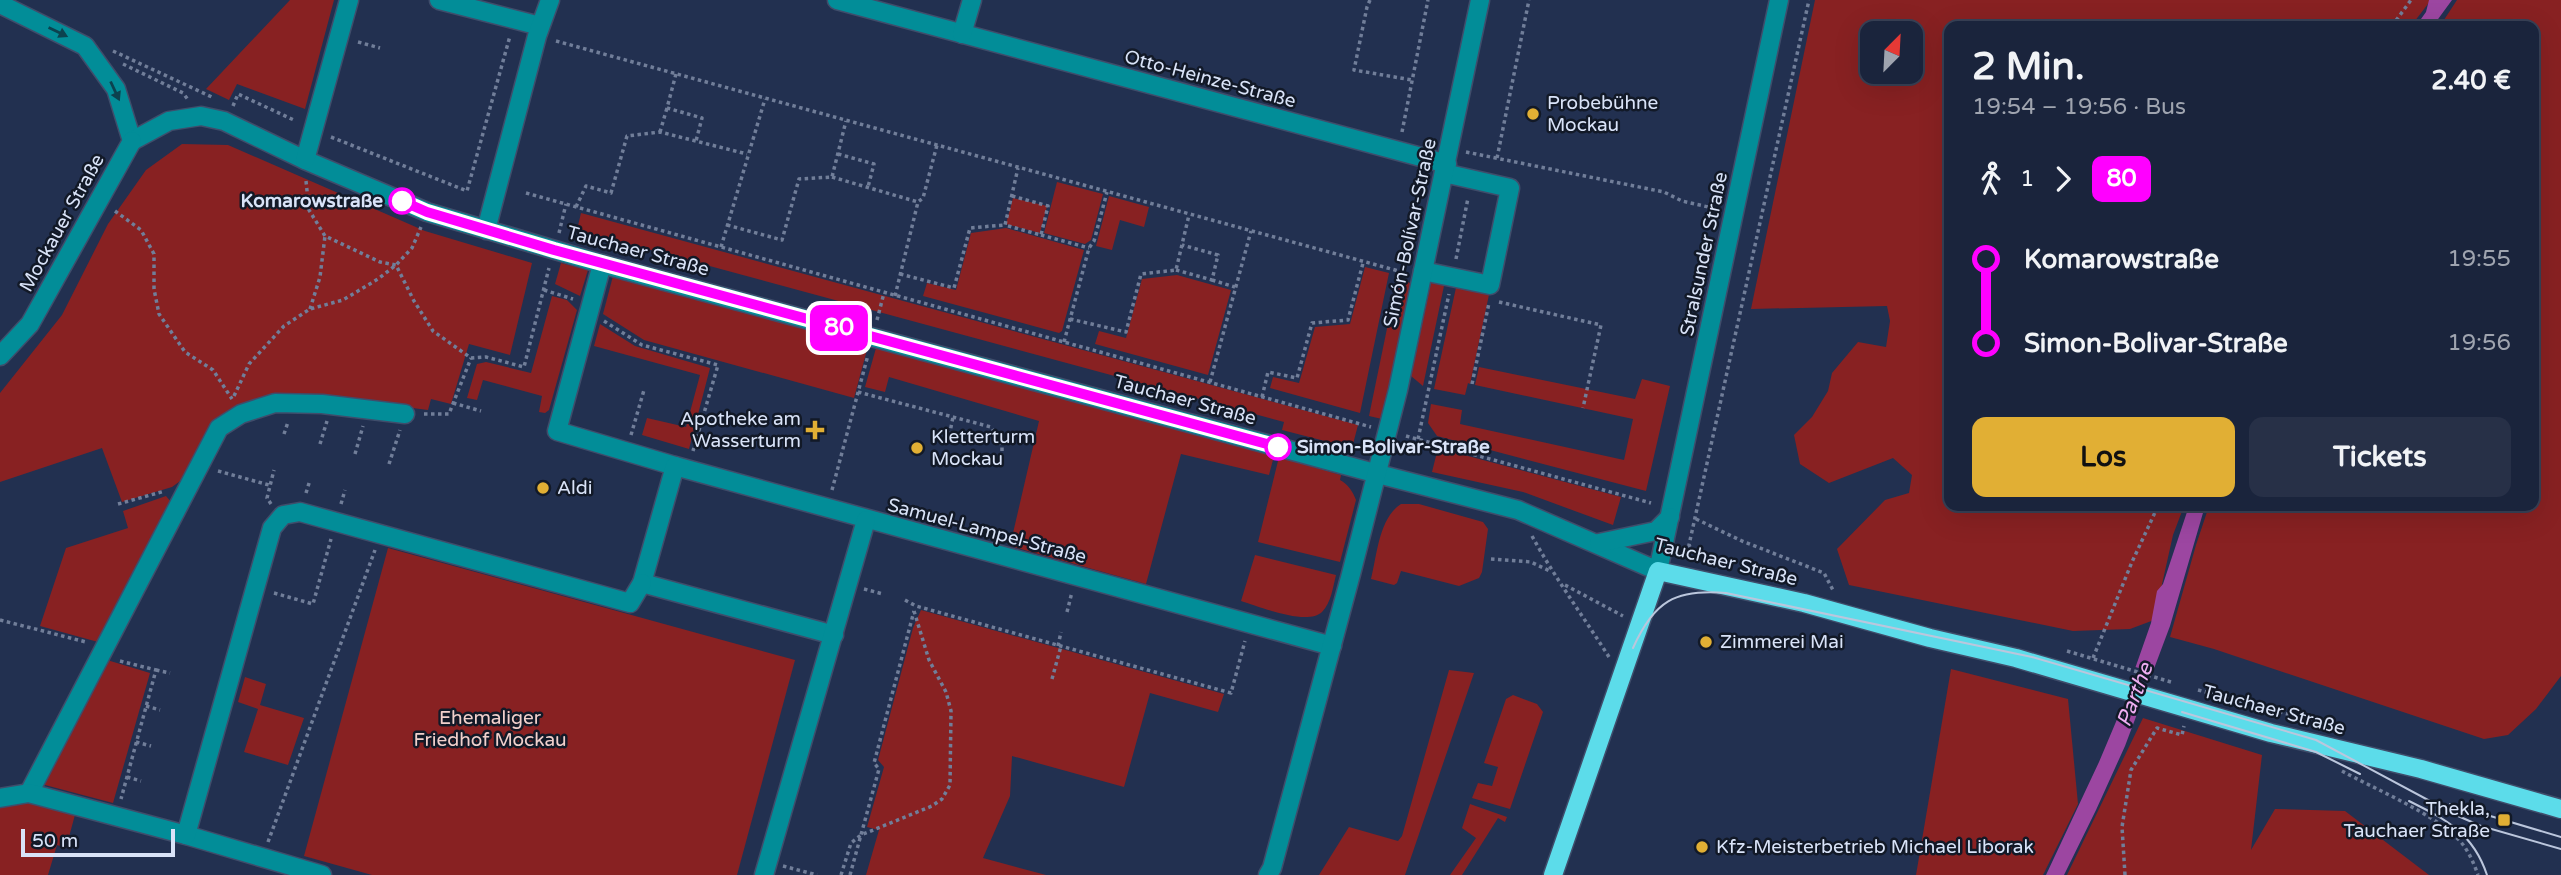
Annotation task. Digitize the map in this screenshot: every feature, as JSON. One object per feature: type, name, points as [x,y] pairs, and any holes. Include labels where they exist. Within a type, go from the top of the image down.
[{"type":"main road","points":[[1553,875],[1658,571]]},
{"type":"main road","name":"Tauchaer Straße","points":[[1658,571],[1804,603],[1930,638],[2016,658],[2271,733],[2421,769],[2561,809]]},
{"type":"street","points":[[308,162],[349,0]]},
{"type":"street","points":[[439,0],[538,31]]},
{"type":"street","points":[[486,230],[538,31],[550,0]]},
{"type":"street","name":"Otto-Heinze-Straße","points":[[837,0],[1447,162],[1510,188],[1490,285],[1422,274]]},
{"type":"street","points":[[962,34],[972,0]]},
{"type":"street","name":"Simón-Bolívar-Straße","points":[[1378,474],[1480,0]]},
{"type":"street","name":"Stralsunder Straße","points":[[1658,571],[1779,0]]},
{"type":"street","points":[[4,3],[85,46],[116,89],[132,141]]},
{"type":"street","name":"Tauchaer Straße","points":[[132,141],[169,121],[201,116],[224,121],[308,162],[427,212],[602,264],[1518,510],[1599,543],[1658,571]]},
{"type":"street","name":"Mockauer Straße","points":[[0,356],[30,324],[132,141]]},
{"type":"street","points":[[602,264],[557,431],[866,520]]},
{"type":"street","points":[[29,793],[219,428],[241,414],[275,403],[323,404],[405,414]]},
{"type":"street","points":[[186,835],[272,528],[281,517],[300,512],[630,603],[642,583],[675,466]]},
{"type":"street","points":[[1268,875],[1378,474]]},
{"type":"street","points":[[1599,543],[1656,531],[1670,516]]},
{"type":"street","name":"Samuel-Lampel-Straße","points":[[766,869],[866,520],[1332,646]]},
{"type":"street","points":[[642,583],[834,635]]},
{"type":"street","points":[[0,798],[29,793],[322,875]]},
{"type":"path","points":[[1370,0],[1354,70],[1412,80]]},
{"type":"path","points":[[1398,151],[1429,0]]},
{"type":"path","points":[[1497,158],[1529,0]]},
{"type":"path","points":[[1695,557],[1689,545],[1809,0]]},
{"type":"path","points":[[2396,21],[2411,0]]},
{"type":"path","points":[[538,31],[765,99],[1363,262],[1422,274]]},
{"type":"path","points":[[339,37],[380,48]]},
{"type":"path","points":[[122,63],[183,93],[201,116]]},
{"type":"path","points":[[660,132],[676,74]]},
{"type":"path","points":[[721,247],[765,99]]},
{"type":"path","points":[[667,108],[702,118],[696,141]]},
{"type":"path","points":[[832,177],[846,121]]},
{"type":"path","points":[[576,207],[586,186],[611,193],[627,136],[660,132],[747,154]]},
{"type":"path","points":[[895,296],[918,202],[923,198],[937,145]]},
{"type":"path","points":[[838,154],[874,164],[868,187]]},
{"type":"path","points":[[1447,162],[1497,158],[1664,192],[1682,201],[1734,213]]},
{"type":"path","points":[[308,162],[306,180],[309,210],[325,236],[380,262],[396,265]]},
{"type":"path","points":[[1005,225],[1018,168]]},
{"type":"path","points":[[727,225],[782,240],[799,179],[832,177],[918,202]]},
{"type":"path","points":[[1064,342],[1088,247],[1094,241],[1107,192]]},
{"type":"path","points":[[526,193],[1651,503]]},
{"type":"path","points":[[1012,196],[1048,206],[1041,235]]},
{"type":"path","points":[[98,202],[141,230],[154,254],[154,289],[159,314],[185,352],[213,370],[232,400]]},
{"type":"path","points":[[557,237],[566,204]]},
{"type":"path","points":[[229,407],[249,364],[284,326],[310,309],[343,300],[396,265],[412,248],[427,212]]},
{"type":"path","points":[[1175,270],[1189,215]]},
{"type":"path","points":[[900,274],[954,288],[970,228],[1005,225],[1088,247]]},
{"type":"path","points":[[1210,382],[1251,231]]},
{"type":"path","points":[[310,309],[320,277],[325,236]]},
{"type":"path","points":[[1182,245],[1218,256],[1212,280]]},
{"type":"path","points":[[1262,397],[1268,372],[1297,379],[1312,323],[1348,320],[1363,262]]},
{"type":"path","points":[[396,265],[433,331],[471,358],[486,357],[524,367],[549,268]]},
{"type":"path","points":[[1070,319],[1126,332],[1141,274],[1175,270],[1235,286]]},
{"type":"path","points":[[544,289],[578,300],[588,313],[642,345],[718,365],[691,456]]},
{"type":"path","points":[[832,492],[884,293]]},
{"type":"path","points":[[1472,384],[1490,300],[1601,325],[1583,408]]},
{"type":"path","points":[[389,464],[405,414],[449,414],[471,358]]},
{"type":"path","points":[[626,452],[644,390]]},
{"type":"path","points":[[858,392],[991,427],[1002,446],[1002,467]]},
{"type":"path","points":[[453,403],[481,411]]},
{"type":"path","points":[[355,454],[368,410]]},
{"type":"path","points":[[948,442],[953,417]]},
{"type":"path","points":[[199,466],[270,485]]},
{"type":"path","points":[[274,470],[267,498],[281,517]]},
{"type":"path","points":[[118,504],[190,483]]},
{"type":"path","points":[[255,588],[313,604],[345,489]]},
{"type":"path","points":[[1518,510],[1551,572],[1563,584],[1622,678]]},
{"type":"path","points":[[2095,653],[2156,511]]},
{"type":"path","points":[[1695,519],[1742,541],[1824,573],[1836,597]]},
{"type":"path","points":[[262,857],[381,534]]},
{"type":"path","points":[[1492,559],[1531,562],[1551,572]]},
{"type":"path","points":[[1563,584],[1640,626]]},
{"type":"path","points":[[905,600],[915,608],[1231,693],[1250,624]]},
{"type":"path","points":[[850,875],[879,769],[874,763],[915,608]]},
{"type":"path","points":[[841,875],[851,843],[861,835],[932,806],[942,799],[950,785],[951,711],[946,692],[929,660],[915,608]]},
{"type":"path","points":[[0,620],[106,647]]},
{"type":"path","points":[[1052,679],[1061,632]]},
{"type":"path","points":[[2098,659],[2176,683]]},
{"type":"path","points":[[129,663],[170,673]]},
{"type":"path","points":[[121,796],[156,670]]},
{"type":"path","points":[[146,706],[160,710]]},
{"type":"path","points":[[2125,875],[2122,827],[2130,770],[2157,728],[2182,735]]},
{"type":"path","points":[[136,742],[151,746]]},
{"type":"path","points":[[2336,768],[2437,822],[2458,839],[2473,860],[2478,875]]},
{"type":"path","points":[[127,777],[141,781]]},
{"type":"path","points":[[766,869],[817,875]]},
{"type":"green space","points":[[290,0],[334,0],[305,109],[237,84],[229,100],[206,89]]},
{"type":"green space","points":[[1815,0],[2431,0],[2415,21],[1944,21],[1944,511],[2182,511],[2173,535],[2154,620],[2130,629],[2073,631],[1849,585],[1837,549],[1885,500],[1909,493],[1912,475],[1893,458],[1829,483],[1800,464],[1794,435],[1812,417],[1828,391],[1832,373],[1858,342],[1886,347],[1890,321],[1887,306],[1751,309]]},
{"type":"green space","points":[[2457,0],[2561,0],[2561,676],[2536,709],[2508,735],[2484,739],[2214,649],[2170,637],[2207,511],[2539,511],[2539,21],[2443,21]]},
{"type":"green space","points":[[182,144],[228,145],[425,231],[532,263],[510,355],[469,344],[451,404],[431,399],[428,410],[311,395],[268,396],[212,428],[183,479],[172,487],[122,502],[102,448],[0,482],[0,393],[62,315],[108,224],[146,170]]},
{"type":"green space","points":[[1057,182],[1103,194],[1091,240],[1085,244],[1044,233]]},
{"type":"green space","points":[[1109,196],[1149,207],[1144,227],[1120,220],[1112,250],[1096,246]]},
{"type":"green space","points":[[1013,198],[1047,206],[1040,233],[1006,224]]},
{"type":"green space","points":[[581,213],[1358,425],[1352,448],[1282,430],[1284,422],[577,230]]},
{"type":"green space","points":[[1006,228],[1084,250],[1062,331],[1059,333],[923,296],[927,283],[956,290],[971,233]]},
{"type":"green space","points":[[561,263],[588,270],[580,296],[555,284]]},
{"type":"green space","points":[[1365,267],[1389,273],[1360,413],[1270,388],[1273,377],[1299,383],[1315,327],[1350,324]]},
{"type":"green space","points":[[1177,275],[1231,290],[1208,375],[1095,344],[1099,331],[1126,338],[1142,279]]},
{"type":"green space","points":[[1398,275],[1411,284],[1382,419],[1369,416]]},
{"type":"green space","points":[[613,276],[868,346],[854,398],[644,340],[603,314]]},
{"type":"green space","points":[[1432,278],[1445,281],[1423,386],[1411,376]]},
{"type":"green space","points":[[1457,283],[1490,290],[1470,384],[1468,383],[1465,395],[1434,389]]},
{"type":"green space","points":[[552,296],[567,300],[577,310],[549,410],[545,413],[539,412],[542,396],[483,380],[477,400],[467,398],[477,364],[486,362],[531,373]]},
{"type":"green space","points":[[600,324],[635,346],[710,368],[689,449],[642,435],[647,418],[686,427],[700,375],[594,346]]},
{"type":"green space","points":[[876,348],[1274,456],[1269,475],[1181,454],[1146,584],[1010,546],[1039,421],[889,377],[885,392],[865,387]]},
{"type":"green space","points":[[1479,367],[1635,399],[1642,379],[1670,386],[1646,491],[1437,436],[1428,423],[1431,404],[1462,410],[1460,424],[1624,460],[1633,419],[1475,385]]},
{"type":"green space","points":[[1438,448],[1621,497],[1613,525],[1523,492],[1432,472]]},
{"type":"green space","points":[[1279,457],[1341,475],[1340,480],[1352,491],[1356,500],[1340,562],[1258,542]]},
{"type":"green space","points":[[166,496],[171,502],[103,640],[99,639],[98,642],[40,626],[66,548],[128,528],[123,511]]},
{"type":"green space","points":[[1401,504],[1419,504],[1483,522],[1488,529],[1479,578],[1459,586],[1401,571],[1394,585],[1371,579],[1383,528]]},
{"type":"green space","name":"Ehemaliger Friedhof Mockau","points":[[388,548],[795,660],[737,875],[372,875],[304,856]]},
{"type":"green space","points":[[1255,555],[1336,575],[1328,604],[1322,612],[1315,616],[1295,616],[1241,601]]},
{"type":"green space","points":[[921,610],[1224,694],[1218,712],[1150,693],[1124,787],[1012,756],[1010,796],[983,858],[1046,875],[866,875],[879,830],[867,827],[884,767],[878,760],[913,628]]},
{"type":"green space","points":[[107,660],[150,673],[113,803],[45,785],[43,775]]},
{"type":"green space","points":[[1951,669],[2068,699],[2078,804],[2043,875],[1916,875]]},
{"type":"green space","points":[[1449,670],[1474,673],[1405,875],[1319,875],[1349,827],[1398,841],[1402,836]]},
{"type":"green space","points":[[245,677],[266,684],[260,705],[304,718],[288,765],[244,752],[258,709],[238,702]]},
{"type":"green space","points":[[1513,695],[1537,704],[1543,712],[1510,809],[1472,798],[1478,783],[1492,786],[1498,767],[1484,763],[1506,699]]},
{"type":"green space","points":[[2143,718],[2262,755],[2251,850],[2275,809],[2345,811],[2429,875],[2067,875]]},
{"type":"green space","points":[[44,802],[76,811],[66,848],[57,845],[48,875],[0,875],[0,804]]},
{"type":"green space","points":[[1470,804],[1507,817],[1505,822],[1498,818],[1462,875],[1450,875],[1476,838],[1462,828]]},
{"type":"water","points":[[2429,0],[2452,0],[2437,21],[2420,21],[2426,12]]},
{"type":"water","name":"Parthe","points":[[2187,511],[2204,511],[2170,626],[2125,746],[2064,875],[2046,875],[2118,717],[2151,623],[2157,591],[2163,584]]},
{"type":"pier","points":[[2132,666],[2155,673],[2139,717],[2117,710]]},
{"type":"tram line","points":[[1633,648],[1649,619],[1668,601],[1693,593],[1708,592],[1726,593],[2032,657],[2316,740],[2458,816],[2481,826],[2561,849]]},
{"type":"tram line","points":[[2182,712],[2316,752],[2360,774]]},
{"type":"tram line","points":[[2409,801],[2457,829],[2474,848],[2487,875]]},
{"type":"tram line","points":[[2450,804],[2561,837]]},
{"type":"bus line","name":"80","points":[[402,201],[427,212],[554,250],[1278,447]]},
{"type":"place","name":"Probebühne Mockau","points":[[1533,114]]},
{"type":"place","name":"Komarowstraße","points":[[402,201]]},
{"type":"place","name":"Apotheke am Wasserturm","points":[[815,430]]},
{"type":"place","name":"Simon-Bolivar-Straße","points":[[1278,447]]},
{"type":"place","name":"Kletterturm Mockau","points":[[917,448]]},
{"type":"place","name":"Aldi","points":[[543,488]]},
{"type":"place","name":"Zimmerei Mai","points":[[1706,642]]},
{"type":"place","name":"Thekla, Tauchaer Straße","points":[[2504,820]]},
{"type":"place","name":"Kfz-Meisterbetrieb Michael Liborak","points":[[1702,847]]}]
